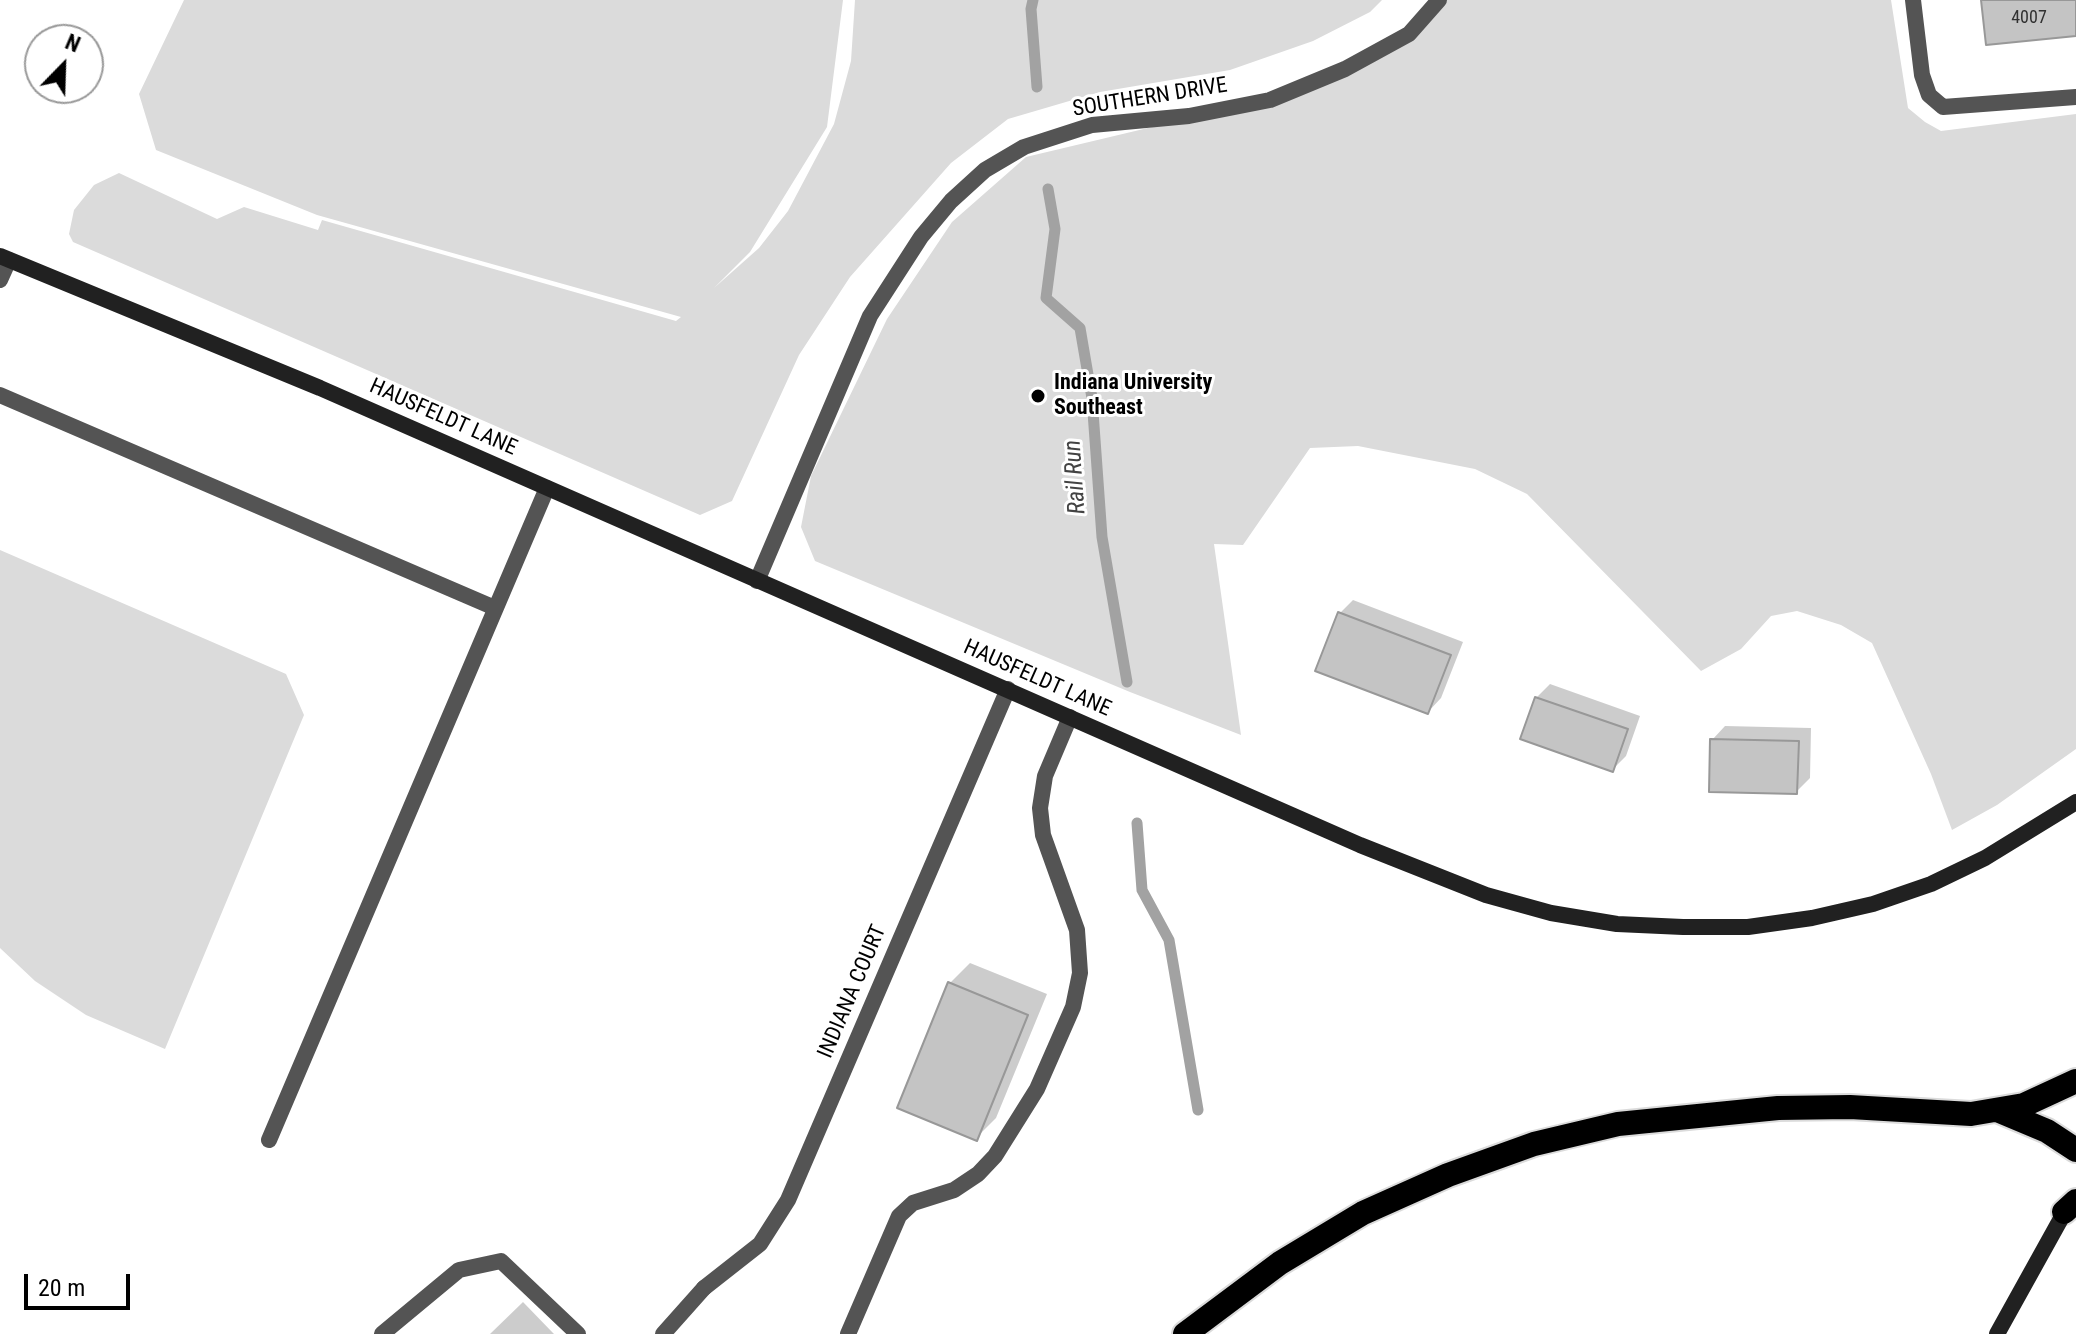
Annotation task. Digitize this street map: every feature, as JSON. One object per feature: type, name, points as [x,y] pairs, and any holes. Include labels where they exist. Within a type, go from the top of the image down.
[{"type":"highway","points":[[1185,1334],[1280,1263],[1363,1213],[1448,1175],[1534,1144],[1618,1124],[1747,1110],[1850,1107],[1971,1114],[2024,1105],[2076,1081]]},
{"type":"highway","points":[[1997,1110],[2047,1131],[2076,1150]]},
{"type":"street","name":"SOUTHERN DRIVE","points":[[757,581],[870,316],[921,237],[951,201],[985,170],[1024,147],[1092,125],[1189,116],[1270,100],[1345,69],[1409,34],[1439,0]]},
{"type":"street","points":[[1913,0],[1922,75],[1929,95],[1943,107],[2076,97]]},
{"type":"street","name":"HAUSFELDT LANE","points":[[4,258],[320,388],[1360,845],[1486,895],[1551,913],[1617,924],[1748,927],[1873,904],[1931,884],[1985,858],[2076,802]]},
{"type":"street","points":[[0,280],[4,258]]},
{"type":"street","points":[[0,395],[495,608]]},
{"type":"street","points":[[269,1140],[547,488]]},
{"type":"street","name":"INDIANA COURT","points":[[663,1334],[704,1288],[760,1244],[788,1200],[1008,689]]},
{"type":"street","points":[[848,1334],[899,1216],[913,1203],[954,1190],[995,1156],[1037,1089],[1073,1007],[1080,973],[1077,930],[1043,835],[1040,808],[1048,768],[1070,717]]},
{"type":"street","points":[[1997,1334],[2072,1202]]},
{"type":"street","points":[[382,1334],[459,1270],[501,1261],[578,1334]]},
{"type":"shaded area","points":[[184,0],[843,0],[827,127],[750,252],[714,288],[759,248],[788,211],[834,124],[851,61],[855,0],[1382,0],[1370,12],[1313,41],[1230,70],[1100,92],[1008,119],[951,163],[850,277],[799,355],[732,501],[700,515],[73,242],[69,234],[74,210],[94,185],[119,173],[217,219],[244,207],[318,230],[322,220],[676,321],[681,317],[317,215],[156,150],[139,94]]},
{"type":"shaded area","points":[[1444,0],[1891,0],[1908,108],[1925,122],[1941,131],[2076,114],[2076,749],[1997,805],[1952,830],[1931,774],[1872,643],[1841,625],[1797,611],[1771,616],[1741,649],[1701,671],[1527,494],[1475,469],[1358,446],[1310,448],[1243,545],[1214,544],[1241,735],[815,561],[801,527],[811,476],[887,319],[952,222],[1026,157],[1299,92],[1405,43]]},
{"type":"shaded area","points":[[0,550],[286,674],[304,715],[165,1049],[86,1015],[35,981],[0,948]]},
{"type":"building","points":[[1981,0],[2076,0],[2076,36],[1986,45]]},
{"type":"building","points":[[1338,612],[1451,655],[1428,714],[1315,671]]},
{"type":"building","points":[[1535,697],[1628,729],[1613,772],[1520,739]]},
{"type":"building","points":[[1710,739],[1799,741],[1797,794],[1709,792]]},
{"type":"building","points":[[948,982],[1028,1015],[977,1141],[897,1108]]},
{"type":"waterway","name":"Rail Run","points":[[1033,0],[1031,9],[1037,87]]},
{"type":"waterway","name":"Rail Run","points":[[1048,189],[1055,229],[1046,298],[1080,328],[1092,398],[1102,537],[1127,682]]},
{"type":"waterway","name":"Rail Run","points":[[1137,823],[1142,890],[1169,940],[1198,1110]]},
{"type":"place","name":"Indiana University Southeast","points":[[1038,396]]}]
